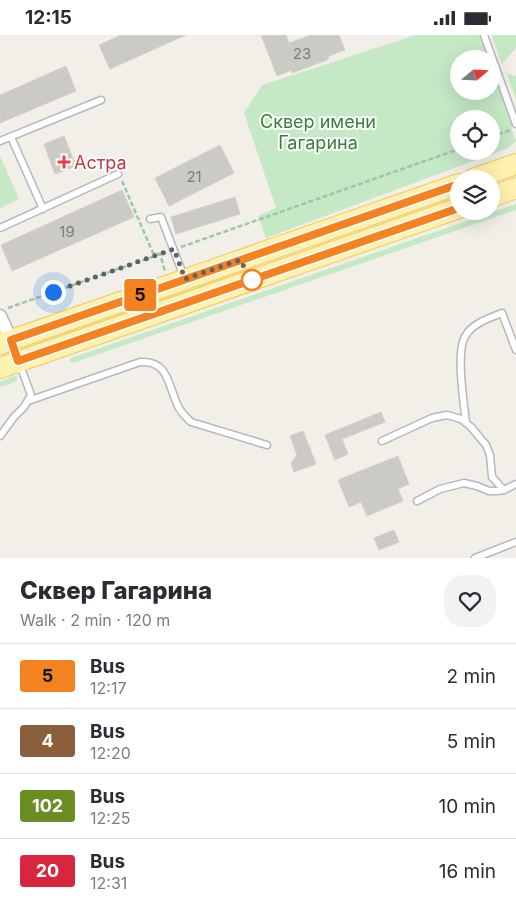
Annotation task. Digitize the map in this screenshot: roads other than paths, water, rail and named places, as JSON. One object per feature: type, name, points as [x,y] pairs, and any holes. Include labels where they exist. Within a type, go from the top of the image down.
[{"type":"main road","points":[[499,170],[516,164]]},
{"type":"main road","points":[[450,187],[176,277],[6,342],[9,365],[450,211]]},
{"type":"main road","points":[[500,194],[516,188]]},
{"type":"street","points":[[0,316],[6,342]]},
{"type":"lane","points":[[484,35],[516,124]]},
{"type":"lane","points":[[0,141],[102,100]]},
{"type":"lane","points":[[11,137],[42,209]]},
{"type":"lane","points":[[0,228],[118,174]]},
{"type":"lane","points":[[150,219],[161,217],[174,249],[176,277]]},
{"type":"lane","points":[[466,423],[461,363],[462,342],[466,334],[473,327],[502,313],[516,350]]},
{"type":"lane","points":[[28,401],[140,362],[150,361],[158,365],[168,378],[177,404],[182,413],[191,422],[267,445]]},
{"type":"lane","points":[[0,436],[24,407],[31,395],[9,365]]},
{"type":"lane","points":[[382,441],[432,418],[447,415],[461,419],[471,427],[486,445],[490,455],[492,477],[504,490]]},
{"type":"lane","points":[[417,501],[440,489],[464,483],[489,491],[504,490],[516,484]]},
{"type":"lane","points":[[475,558],[516,542]]},
{"type":"place","name":"Астра","points":[[64,162]]},
{"type":"park label","name":"Сквер имени Гагарина","points":[[318,132]]}]
